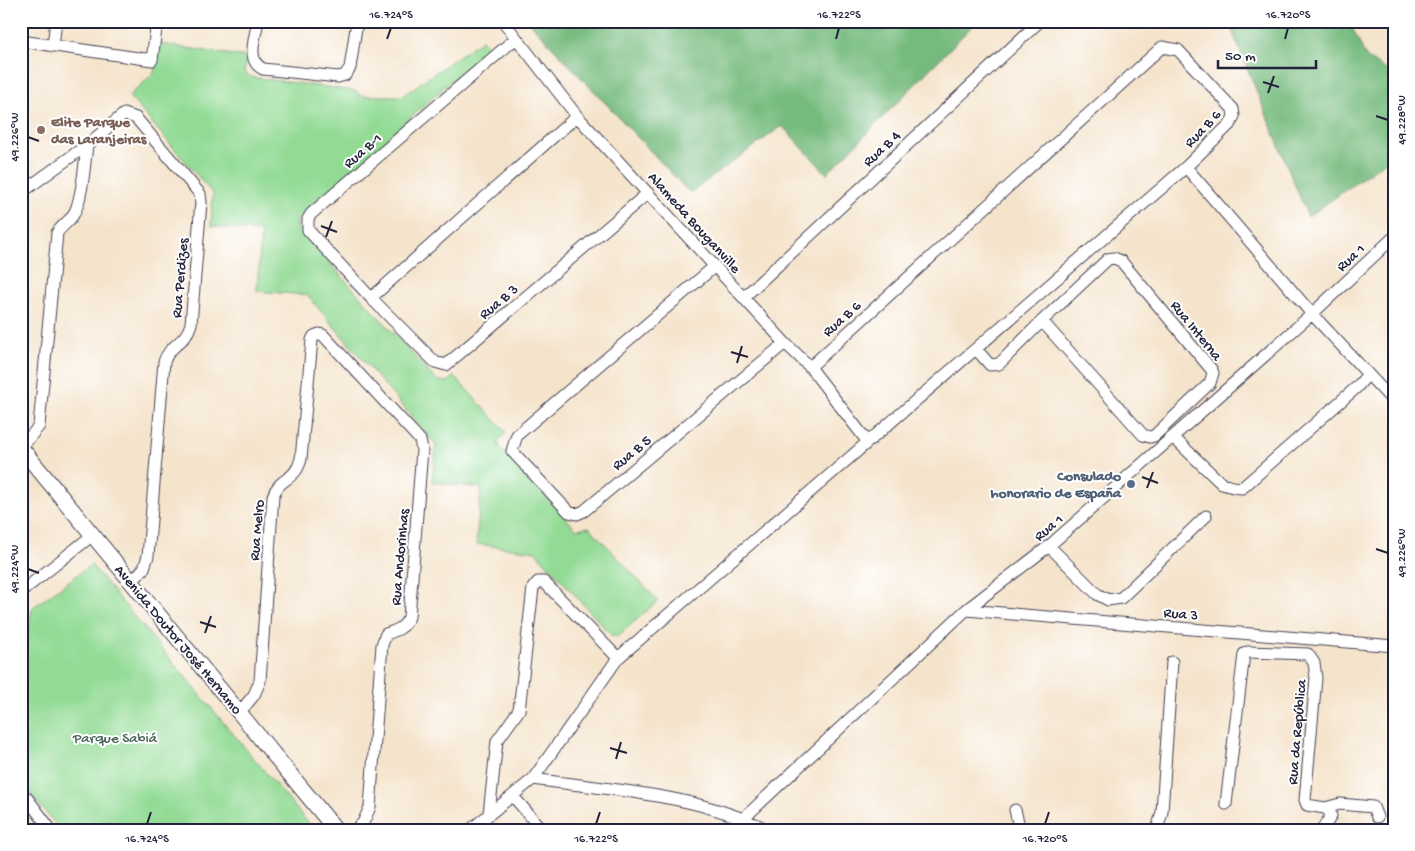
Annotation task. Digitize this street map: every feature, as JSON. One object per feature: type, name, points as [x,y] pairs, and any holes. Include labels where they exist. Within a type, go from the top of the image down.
[{"type":"street","points":[[53,46],[56,21]]},
{"type":"street","points":[[21,41],[152,60],[157,21]]},
{"type":"street","points":[[258,21],[252,56],[258,67],[263,70],[338,77],[345,75],[350,68],[357,21]]},
{"type":"street","name":"Alameda Bouganville","points":[[503,21],[515,39],[577,116],[810,367],[867,441]]},
{"type":"street","name":"Rua B 4","points":[[744,297],[1040,21]]},
{"type":"street","name":"Rua B-1","points":[[371,298],[308,230],[308,219],[311,214],[515,39]]},
{"type":"street","name":"Rua B 6","points":[[470,830],[533,779],[618,658],[1186,167],[1231,123],[1234,116],[1233,109],[1178,50],[1162,46],[810,367]]},
{"type":"street","name":"Rua Perdizes","points":[[87,145],[124,114],[136,118],[200,194],[201,202],[188,333],[183,340],[170,349],[164,362],[148,556],[144,568],[132,582]]},
{"type":"street","points":[[371,298],[577,116]]},
{"type":"street","points":[[21,193],[87,145]]},
{"type":"street","points":[[21,448],[39,426],[57,233],[73,216],[78,206],[87,145]]},
{"type":"street","points":[[1186,167],[1312,314],[1394,402]]},
{"type":"street","name":"Rua B 3","points":[[371,298],[435,362],[446,365],[648,193]]},
{"type":"street","name":"Rua 1","points":[[744,818],[966,610],[1049,546],[1312,314],[1394,237]]},
{"type":"street","name":"Rua Interna","points":[[976,349],[988,364],[995,366],[999,364],[1042,321],[1108,259],[1117,259],[1211,369],[1212,378],[1210,383],[1154,436],[1146,437],[1042,321]]},
{"type":"street","name":"Rua B 5","points":[[715,266],[517,436],[512,451],[569,512],[576,514],[584,511],[785,342]]},
{"type":"street","name":"Rua Melro","points":[[240,712],[254,695],[260,681],[273,496],[279,484],[294,474],[299,467],[312,340],[314,336],[323,335]]},
{"type":"street","name":"Rua Andorinhas","points":[[323,335],[420,440],[422,450],[409,617],[405,625],[400,629],[386,634],[382,645],[370,807],[363,823],[355,830]]},
{"type":"street","points":[[1173,437],[1222,484],[1242,488],[1357,387],[1368,374]]},
{"type":"street","name":"Avenida Doutor José Hernamo","points":[[21,448],[94,534],[336,830]]},
{"type":"street","points":[[1049,546],[1097,594],[1108,600],[1121,598],[1206,516]]},
{"type":"street","points":[[21,592],[94,534]]},
{"type":"street","points":[[489,814],[497,741],[519,710],[533,588],[538,582],[544,582],[618,658]]},
{"type":"street","name":"Rua 3","points":[[966,610],[1394,646]]},
{"type":"street","name":"Rua da República","points":[[1226,804],[1244,654],[1247,652],[1308,654],[1314,663],[1316,678],[1305,800],[1307,805],[1325,808]]},
{"type":"street","points":[[1157,830],[1162,812],[1172,662]]},
{"type":"street","points":[[533,779],[677,800],[744,818],[768,830]]},
{"type":"street","points":[[21,796],[27,798],[51,830]]},
{"type":"street","points":[[513,796],[542,830]]},
{"type":"street","points":[[1325,808],[1340,804],[1373,807],[1377,817]]},
{"type":"street","points":[[1322,830],[1331,816],[1330,812],[1325,808]]},
{"type":"street","points":[[1015,810],[1020,830]]},
{"type":"street","points":[[738,830],[744,818]]},
{"type":"green space","points":[[528,21],[977,21],[827,174],[782,126],[690,193]]},
{"type":"green space","points":[[1228,21],[1349,21],[1366,57],[1394,75],[1394,155],[1308,217]]},
{"type":"green space","points":[[482,40],[489,47],[297,220],[297,227],[436,380],[447,382],[454,376],[506,432],[498,442],[500,448],[576,529],[589,527],[658,601],[617,637],[611,635],[535,551],[476,544],[481,488],[432,482],[436,445],[307,295],[257,291],[261,232],[211,226],[213,194],[129,96],[154,73],[160,44],[247,57],[244,72],[251,77],[355,91],[361,96],[402,96]]},
{"type":"green space","name":"Parque Sabiá","points":[[91,565],[314,830],[60,830],[21,783],[21,680],[32,608]]},
{"type":"place","name":"Elite Parque das Laranjeiras","points":[[41,130]]},
{"type":"place","name":"Consulado honorario de España","points":[[1131,484]]}]
